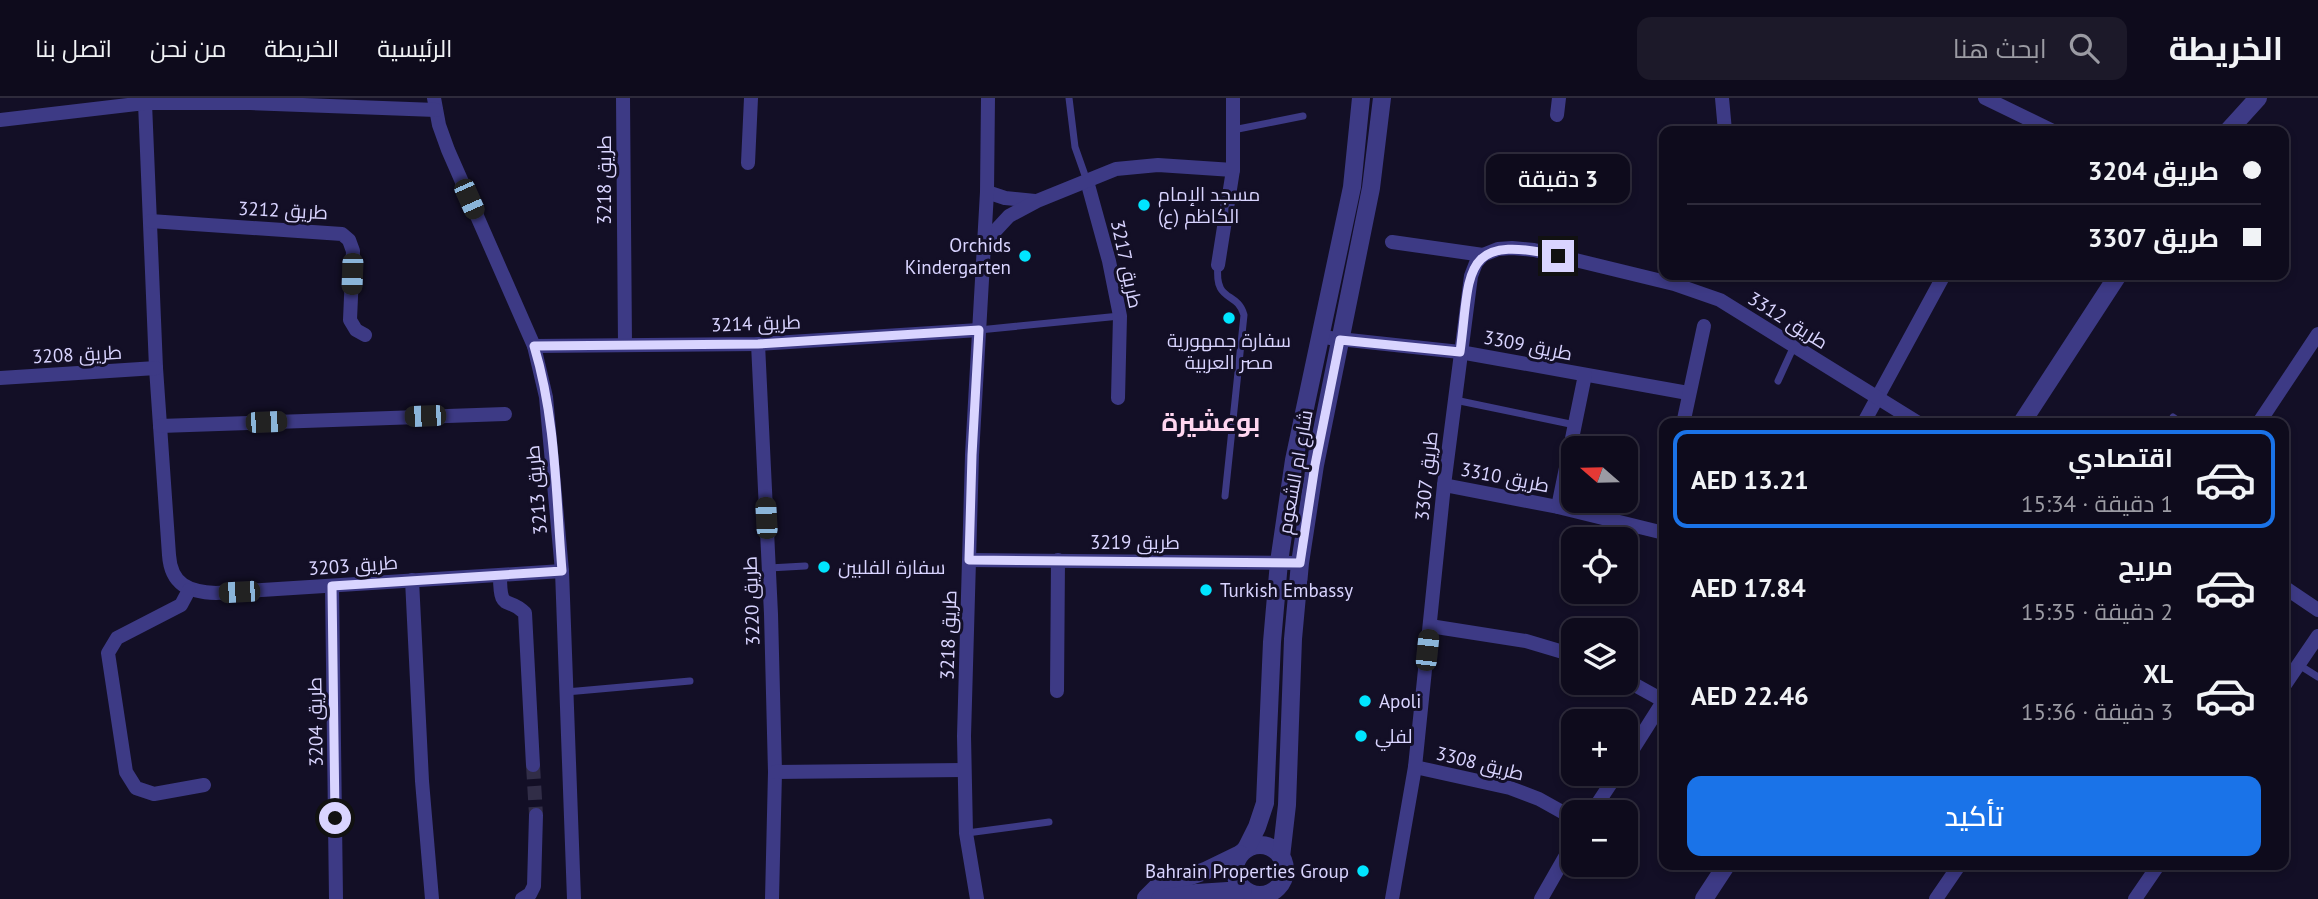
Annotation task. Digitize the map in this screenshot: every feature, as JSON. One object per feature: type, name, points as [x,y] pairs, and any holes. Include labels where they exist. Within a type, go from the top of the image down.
[{"type":"street","name":"طريق 3218","points":[[623,98],[625,345]]},
{"type":"street","points":[[748,163],[751,98]]},
{"type":"street","name":"طريق 3218","points":[[976,899],[966,833],[963,770],[972,455],[986,192],[988,98]]},
{"type":"street","points":[[1218,265],[1233,170],[1233,98]]},
{"type":"street","name":"شارع ام الشعوم","points":[[1243,852],[1265,803],[1272,642],[1279,562],[1294,460],[1352,187],[1361,98]]},
{"type":"street","name":"شارع ام الشعوم","points":[[1281,857],[1287,805],[1293,639],[1300,563],[1315,465],[1371,188],[1382,98]]},
{"type":"street","points":[[1557,115],[1559,98]]},
{"type":"street","points":[[1722,98],[1725,126]]},
{"type":"street","points":[[1985,98],[2024,125]]},
{"type":"street","points":[[0,120],[145,103],[250,101],[435,104]]},
{"type":"street","points":[[2232,126],[2254,101]]},
{"type":"street","points":[[145,103],[156,368],[169,555],[174,577],[180,585],[189,590],[181,605],[117,638],[108,653],[126,772],[136,788],[154,794],[204,785]]},
{"type":"street","name":"طريق 3213","points":[[435,104],[448,150],[534,346],[546,397],[562,571],[574,899]]},
{"type":"street","points":[[983,244],[1009,216],[1037,201],[1116,169],[1158,165],[1233,170]]},
{"type":"street","name":"طريق 3217","points":[[1087,181],[1109,261],[1120,316],[1118,398]]},
{"type":"street","points":[[986,192],[1005,198],[1037,201]]},
{"type":"street","name":"طريق 3212","points":[[150,221],[342,234],[349,240],[353,251],[350,320],[356,330],[365,335]]},
{"type":"street","points":[[1392,242],[1483,255],[1512,247],[1659,276]]},
{"type":"street","name":"طريق 3307","points":[[1392,899],[1415,767],[1460,352],[1471,276],[1476,263],[1483,255]]},
{"type":"street","name":"طريق 3312","points":[[1678,280],[1720,300],[1910,418]]},
{"type":"street","points":[[1866,418],[1941,280]]},
{"type":"street","points":[[2025,418],[2116,280]]},
{"type":"street","points":[[1684,418],[1704,326]]},
{"type":"street","name":"طريق 3214","points":[[534,346],[758,344],[979,330]]},
{"type":"street","points":[[2262,418],[2318,334]]},
{"type":"street","name":"طريق 3309","points":[[1318,337],[1460,352],[1688,393]]},
{"type":"street","name":"طريق 3220","points":[[758,344],[775,772],[772,899]]},
{"type":"street","name":"طريق 3208","points":[[0,378],[156,368]]},
{"type":"street","name":"طريق 3310","points":[[1558,507],[1585,375]]},
{"type":"street","points":[[160,426],[505,414]]},
{"type":"street","name":"طريق 3310","points":[[1444,485],[1558,507],[1659,532]]},
{"type":"street","name":"طريق 3219","points":[[969,560],[1300,563]]},
{"type":"street","points":[[1057,691],[1058,561]]},
{"type":"street","name":"طريق 3203","points":[[189,590],[216,593],[562,571]]},
{"type":"street","points":[[500,575],[500,593],[504,601],[510,606],[523,609],[525,613],[533,765]]},
{"type":"street","points":[[412,580],[422,781],[432,899]]},
{"type":"street","name":"طريق 3204","points":[[332,586],[336,899]]},
{"type":"street","points":[[2289,590],[2318,610]]},
{"type":"street","points":[[1430,626],[1526,641],[1561,651]]},
{"type":"street","points":[[2289,678],[2318,636]]},
{"type":"street","points":[[1638,686],[1659,697]]},
{"type":"street","points":[[1638,741],[1659,708]]},
{"type":"street","name":"طريق 3308","points":[[1415,767],[1510,788],[1561,811]]},
{"type":"street","points":[[775,772],[963,770]]},
{"type":"street","points":[[522,899],[530,894],[534,886],[536,815]]},
{"type":"street","points":[[1256,845],[1268,846],[1281,857],[1284,876],[1279,893],[1255,896],[1197,893],[1151,899],[1156,888],[1206,871],[1256,845]]},
{"type":"street","points":[[1243,852],[1235,864],[1235,875],[1246,894]]},
{"type":"street","points":[[1541,899],[1561,864]]},
{"type":"street","points":[[1704,899],[1723,870]]},
{"type":"street","points":[[1936,899],[1955,870]]},
{"type":"street","points":[[2135,899],[2155,870]]},
{"type":"lane","points":[[1069,98],[1075,147],[1087,181]]},
{"type":"lane","points":[[1233,130],[1303,116]]},
{"type":"lane","points":[[1218,265],[1217,282],[1224,295],[1242,308],[1245,326],[1225,496]]},
{"type":"lane","points":[[979,330],[1120,316]]},
{"type":"lane","points":[[1778,381],[1794,346]]},
{"type":"lane","points":[[1454,400],[1575,425]]},
{"type":"lane","points":[[769,569],[805,566]]},
{"type":"lane","points":[[2298,665],[2318,677]]},
{"type":"lane","points":[[565,692],[690,681]]},
{"type":"lane","points":[[966,833],[1049,822]]},
{"type":"tunnel","points":[[533,765],[536,815]]},
{"type":"place","name":"مسجد الإمام الكاظم (ع)","points":[[1144,205]]},
{"type":"place","name":"Orchids Kindergarten","points":[[1025,256]]},
{"type":"place","name":"سفارة جمهورية مصر العربية","points":[[1229,318]]},
{"type":"place","name":"سفارة الفلبين","points":[[824,567]]},
{"type":"place","name":"Turkish Embassy","points":[[1206,590]]},
{"type":"place","name":"Apoli","points":[[1365,701]]},
{"type":"place","name":"لفلي","points":[[1361,736]]},
{"type":"place","name":"Bahrain Properties Group","points":[[1363,871]]},
{"type":"district","name":"بوعشيرة","points":[[1211,421]]},
{"type":"route","points":[[335,818],[332,586],[562,571],[548,414],[544,383],[534,346],[758,344],[979,330],[969,560],[1300,563],[1315,465],[1340,340],[1460,352],[1471,276],[1476,263],[1483,255],[1512,247],[1558,256]]}]
